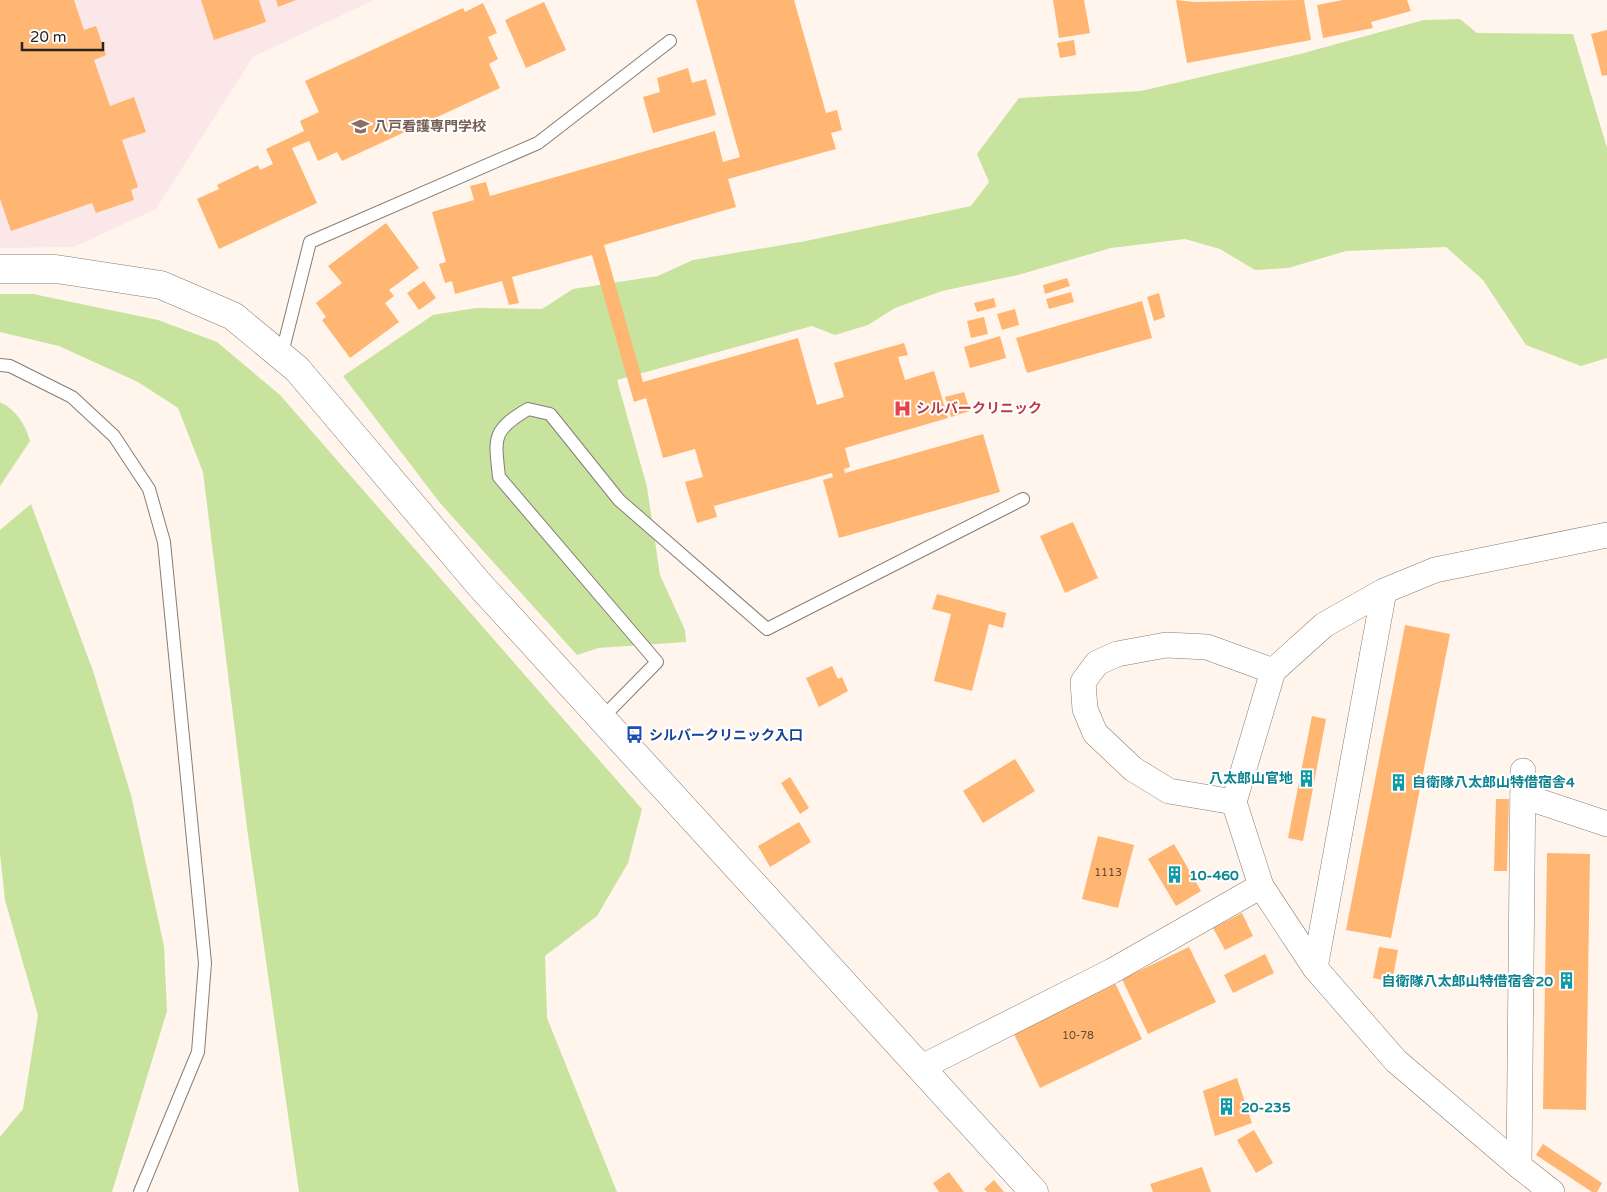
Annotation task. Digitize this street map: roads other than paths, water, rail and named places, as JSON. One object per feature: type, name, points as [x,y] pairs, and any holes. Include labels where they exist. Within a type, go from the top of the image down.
[{"type":"street","points":[[0,269],[56,268],[160,285],[233,316],[296,369],[478,583],[1034,1192]]},
{"type":"street","points":[[1552,1192],[1396,1061],[1316,968],[1261,886],[1234,802],[1273,672],[1324,625],[1384,591],[1436,570],[1607,535]]},
{"type":"street","points":[[1316,968],[1384,591]]},
{"type":"street","points":[[1234,802],[1169,790],[1133,769],[1095,733],[1086,710],[1083,682],[1097,664],[1117,654],[1166,645],[1207,647],[1273,672]]},
{"type":"street","points":[[1519,1166],[1523,771]]},
{"type":"street","points":[[1523,796],[1607,824]]},
{"type":"street","points":[[920,1068],[1112,971],[1261,886]]},
{"type":"lane","points":[[282,357],[310,242],[538,143],[670,41]]},
{"type":"lane","points":[[0,365],[10,366],[72,397],[114,436],[148,489],[164,542],[206,963],[198,1052],[140,1192]]},
{"type":"lane","points":[[601,718],[658,662],[499,477],[496,444],[505,423],[528,410],[550,414],[619,500],[767,629],[1023,499]]},
{"type":"place","name":"八戸看護専門学校","points":[[360,126]]},
{"type":"place","name":"シルバークリニック","points":[[902,408]]},
{"type":"place","name":"シルバークリニック入口","points":[[635,735]]},
{"type":"place","name":"八太郎山官地","points":[[1307,778]]},
{"type":"place","name":"自衛隊八太郎山特借宿舎4","points":[[1398,782]]},
{"type":"place","name":"10-460","points":[[1175,875]]},
{"type":"place","name":"自衛隊八太郎山特借宿舎20","points":[[1567,981]]},
{"type":"place","name":"20-235","points":[[1227,1107]]}]
